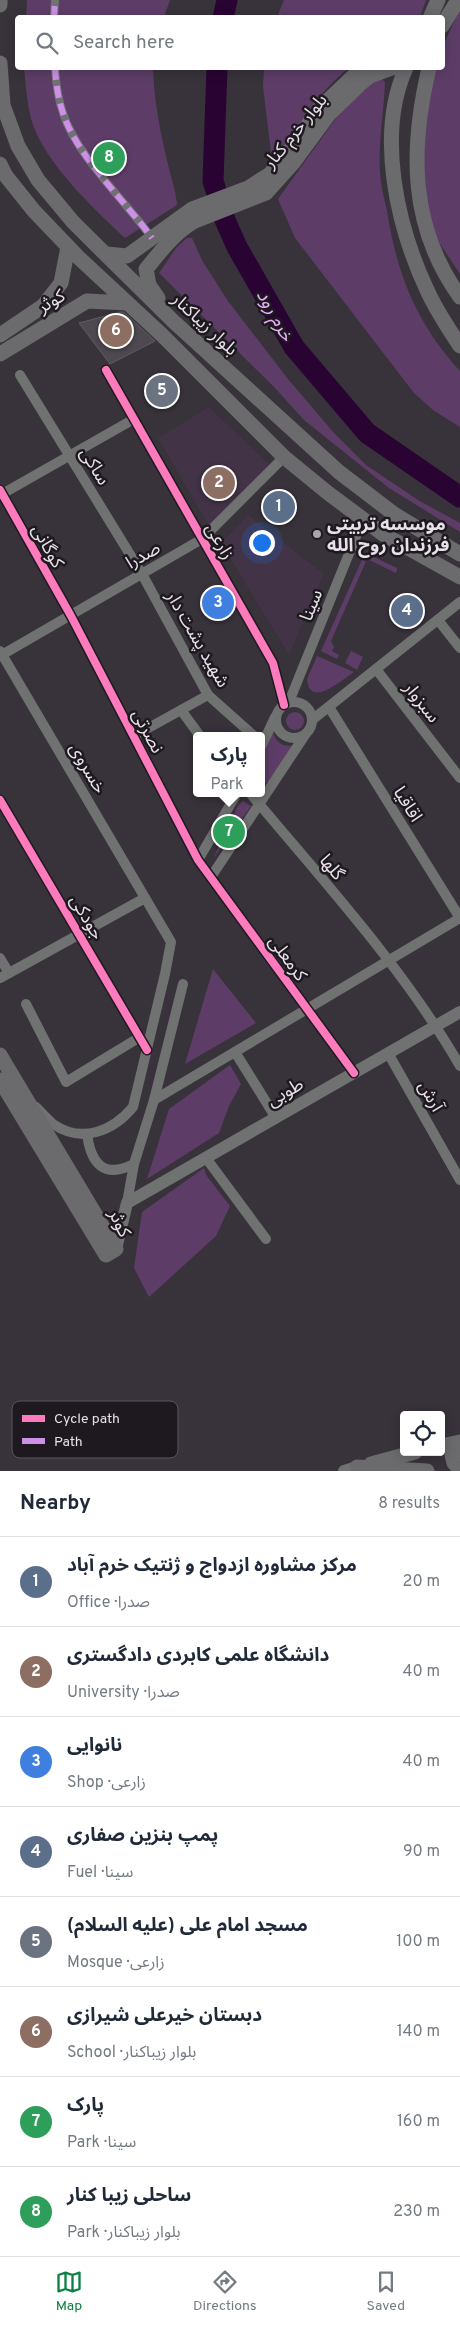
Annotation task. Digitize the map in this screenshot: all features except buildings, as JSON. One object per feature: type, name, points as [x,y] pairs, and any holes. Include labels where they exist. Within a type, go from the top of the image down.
[{"type":"main road","points":[[0,0],[0,6]]},
{"type":"main road","points":[[431,15],[438,0]]},
{"type":"main road","points":[[445,21],[458,0]]},
{"type":"main road","name":"بلوار زیباکنار","points":[[0,64],[3,105],[18,146],[38,180],[73,222],[173,321],[314,450],[394,514],[460,554]]},
{"type":"main road","name":"بلوار خرم کنار","points":[[250,194],[285,156],[319,109],[360,70]]},
{"type":"main road","name":"بلوار خرم کنار","points":[[250,194],[266,193],[278,182],[329,114],[370,76],[386,70]]},
{"type":"main road","points":[[405,70],[397,88],[392,136],[394,180],[401,218],[426,289],[460,346]]},
{"type":"main road","points":[[429,70],[416,137],[416,171],[423,218],[436,256],[460,297]]},
{"type":"main road","points":[[0,164],[6,176],[34,211],[68,247],[284,457],[383,534],[460,578]]},
{"type":"main road","points":[[107,254],[127,256],[152,238],[194,215],[250,194]]},
{"type":"main road","points":[[173,321],[149,285],[146,269],[194,215]]},
{"type":"main road","name":"کوثر","points":[[0,335],[43,306],[60,283],[68,247]]},
{"type":"main road","name":"کوثر","points":[[0,354],[87,301],[127,303]]},
{"type":"main road","points":[[43,306],[50,306],[54,310],[56,316],[53,321]]},
{"type":"main road","points":[[383,534],[394,514]]},
{"type":"main road","name":"کوثر","points":[[0,1055],[116,1249],[106,1256],[0,1080]]},
{"type":"main road","points":[[445,1445],[460,1443]]},
{"type":"main road","points":[[460,1443],[452,1455],[454,1463],[460,1469]]},
{"type":"main road","points":[[350,1469],[400,1456]]},
{"type":"main road","points":[[350,1469],[427,1471]]},
{"type":"street","points":[[54,15],[55,0]]},
{"type":"street","points":[[55,70],[63,114],[73,136],[98,171],[152,238]]},
{"type":"street","name":"زارعی","points":[[106,370],[273,663],[286,703]]},
{"type":"street","name":"ساکی","points":[[20,375],[142,574]]},
{"type":"street","points":[[1,492],[70,456],[134,419]]},
{"type":"street","name":"صدرا","points":[[1,654],[71,616],[202,539],[284,457]]},
{"type":"street","name":"کوگانی","points":[[1,492],[71,616]]},
{"type":"street","name":"سینا","points":[[286,703],[363,519]]},
{"type":"street","name":"شهید پشت دار","points":[[142,574],[208,695],[250,732]]},
{"type":"street","points":[[312,720],[460,602]]},
{"type":"street","name":"نصرتی","points":[[71,616],[198,860]]},
{"type":"street","points":[[438,620],[460,648]]},
{"type":"street","name":"خسروی","points":[[1,654],[171,942],[147,1050]]},
{"type":"street","name":"سبزوار","points":[[376,669],[460,778]]},
{"type":"street","points":[[134,736],[208,695]]},
{"type":"street","points":[[265,737],[276,716],[286,703],[302,704],[311,714],[311,728],[265,795]]},
{"type":"street","name":"اقاقیا","points":[[329,707],[460,918]]},
{"type":"street","points":[[181,710],[197,732]]},
{"type":"street","points":[[276,716],[276,724],[284,736],[299,738],[305,735]]},
{"type":"street","points":[[198,860],[235,797]]},
{"type":"street","name":"گلها","points":[[253,797],[388,960],[437,1026],[460,1066]]},
{"type":"street","points":[[211,878],[264,797]]},
{"type":"street","name":"جودکی","points":[[0,800],[4,816],[79,934],[147,1050]]},
{"type":"street","name":"کرمعلی","points":[[198,860],[354,1073]]},
{"type":"street","points":[[0,958],[5,976],[146,898]]},
{"type":"street","points":[[154,1100],[460,918]]},
{"type":"street","points":[[116,1249],[128,1203],[134,1164],[154,1100],[183,984]]},
{"type":"street","points":[[26,1004],[66,1082],[140,1037]]},
{"type":"street","name":"طوبی","points":[[128,1203],[460,1012]]},
{"type":"street","points":[[18,1086],[54,1124],[87,1134],[99,1132],[124,1118],[133,1107],[147,1050]]},
{"type":"street","points":[[235,1052],[276,1118]]},
{"type":"street","name":"آرش","points":[[388,1053],[460,1180]]},
{"type":"street","points":[[87,1134],[89,1151],[106,1169],[117,1171],[134,1164]]},
{"type":"street","points":[[206,1158],[266,1239]]},
{"type":"shaded area","points":[[27,0],[170,0],[165,15],[26,15]]},
{"type":"shaded area","points":[[284,0],[426,0],[421,15],[278,15]]},
{"type":"shaded area","points":[[460,8],[460,274],[423,218],[425,86],[432,70],[445,70],[445,42]]},
{"type":"shaded area","points":[[24,70],[153,70],[158,116],[177,205],[125,238],[73,186],[49,156],[33,125]]},
{"type":"shaded area","points":[[264,70],[347,70],[318,99],[275,160],[272,161],[263,86]]},
{"type":"shaded area","points":[[380,78],[385,82],[380,173],[396,256],[420,316],[431,335],[460,371],[460,427],[433,410],[414,393],[295,238],[278,199],[352,96]]},
{"type":"shaded area","points":[[187,238],[192,238],[203,262],[228,301],[288,379],[334,433],[366,465],[418,500],[460,523],[460,532],[389,488],[304,420],[274,387],[159,273],[176,248]]},
{"type":"shaded area","points":[[209,407],[269,464],[237,501],[209,526],[158,438]]},
{"type":"shaded area","points":[[248,515],[324,574],[289,655],[221,543]]},
{"type":"shaded area","points":[[365,553],[397,568],[396,573],[367,559],[331,641],[334,647],[332,651],[339,655],[337,659],[321,651]]},
{"type":"shaded area","points":[[351,651],[363,657],[357,670],[345,663]]},
{"type":"shaded area","points":[[317,656],[354,672],[327,690],[314,692],[309,688],[307,679]]},
{"type":"shaded area","points":[[291,712],[299,712],[304,717],[302,728],[291,730],[286,725],[286,717]]},
{"type":"shaded area","points":[[273,731],[276,739],[281,744],[288,746],[296,745],[265,784],[265,746]]},
{"type":"shaded area","points":[[243,801],[251,806],[213,859],[238,805]]},
{"type":"shaded area","points":[[213,969],[256,1023],[185,1064]]},
{"type":"shaded area","points":[[230,1065],[241,1084],[229,1106],[219,1133],[147,1179],[169,1109]]},
{"type":"shaded area","points":[[204,1168],[206,1175],[230,1206],[216,1236],[149,1297],[134,1268],[142,1212]]},
{"type":"waterway","name":"خرم رود","points":[[224,15],[227,0]]},
{"type":"waterway","name":"خرم رود","points":[[217,70],[213,181],[225,220],[237,247],[294,347],[367,433],[460,497]]},
{"type":"marked path","points":[[54,15],[55,0]]},
{"type":"marked path","points":[[55,70],[57,91],[69,129],[90,162],[152,238]]},
{"type":"cycle path","points":[[106,370],[273,663],[284,705]]},
{"type":"cycle path","points":[[0,490],[71,616],[198,860],[354,1073]]},
{"type":"cycle path","points":[[0,800],[147,1050]]},
{"type":"place","name":"ساحلی زیبا کنار","points":[[109,158]]},
{"type":"place","name":"دبستان خیرعلی شیرازی","points":[[116,331]]},
{"type":"place","name":"مسجد امام علی (علیه السلام)","points":[[162,391]]},
{"type":"place","name":"دانشگاه علمی کابردی دادگستری","points":[[219,483]]},
{"type":"place","name":"مرکز مشاوره ازدواج و ژنتیک خرم آباد","points":[[279,507]]},
{"type":"place","name":"موسسه تربیتی فرزندان روح الله","points":[[317,534]]},
{"type":"place","name":"نانوایی","points":[[218,603]]},
{"type":"place","name":"پمپ بنزین صفاری","points":[[407,611]]},
{"type":"place","name":"پارک","points":[[229,832]]}]
